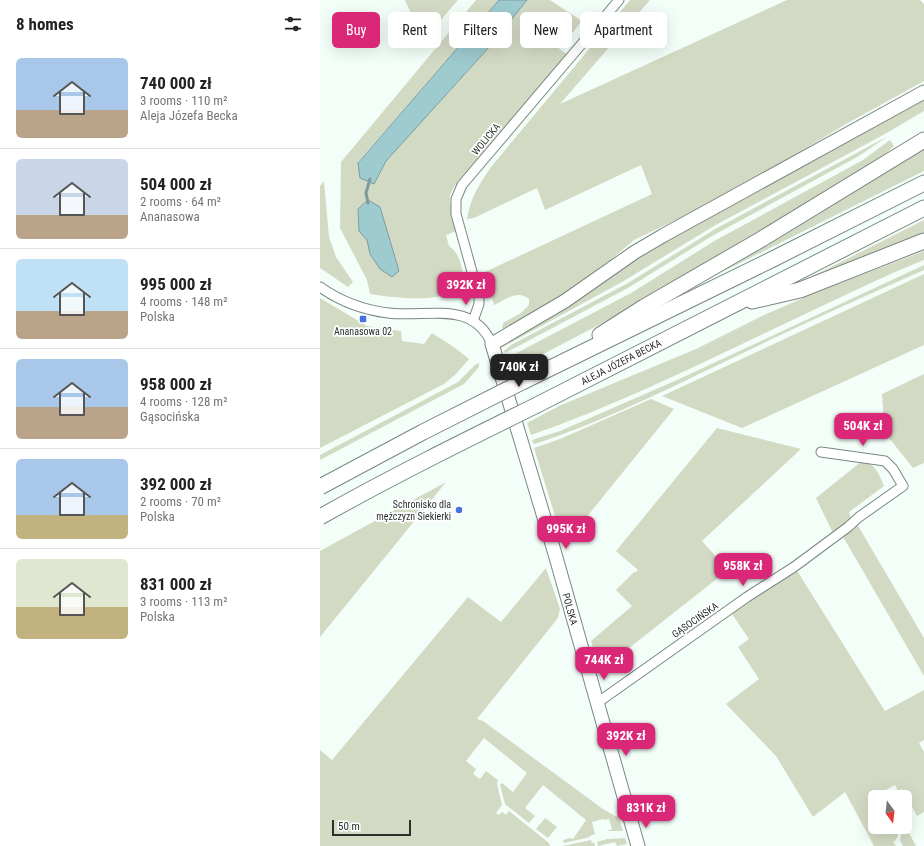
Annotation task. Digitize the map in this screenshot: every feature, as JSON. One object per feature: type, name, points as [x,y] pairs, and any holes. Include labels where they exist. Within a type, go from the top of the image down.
[{"type":"main road","points":[[574,356],[592,340],[624,319],[760,240],[924,140]]},
{"type":"main road","points":[[320,487],[383,452],[524,381],[924,183]]},
{"type":"main road","name":"ALEJA JÓZEFA BECKA","points":[[320,517],[436,455],[924,208]]},
{"type":"main road","points":[[730,306],[800,290],[924,242]]},
{"type":"street","name":"WOLICKA","points":[[473,321],[477,313],[479,297],[456,214],[456,199],[462,185],[619,0]]},
{"type":"street","points":[[320,287],[342,300],[374,311],[403,314],[449,313],[459,315],[473,321],[486,331],[492,344],[565,301],[635,252],[664,235],[924,92]]},
{"type":"street","name":"POLSKA","points":[[492,344],[598,703],[638,846]]},
{"type":"street","name":"GĄSOCIŃSKA","points":[[598,703],[740,602],[794,567],[848,527],[859,517],[903,486],[893,469],[885,461],[821,452]]},
{"type":"green space","points":[[405,0],[458,0],[441,20],[441,12],[410,12]]},
{"type":"green space","points":[[476,0],[499,0],[489,12],[466,12]]},
{"type":"green space","points":[[527,0],[550,0],[568,12],[520,12],[520,48],[560,48],[559,49],[567,54],[454,187],[450,195],[450,203],[456,231],[446,235],[449,246],[455,251],[459,259],[462,269],[461,282],[454,291],[442,296],[427,298],[394,297],[370,294],[367,280],[340,228],[341,162],[436,48],[441,48],[441,42],[449,32],[449,48],[457,48],[358,162],[374,184],[386,161],[488,48],[512,48],[512,19]]},
{"type":"green space","points":[[630,0],[650,0],[640,12],[620,12]]},
{"type":"green space","points":[[787,0],[920,0],[924,4],[924,81],[846,124],[734,192],[634,240],[593,275],[562,296],[505,330],[502,328],[503,323],[521,313],[529,305],[529,299],[525,296],[516,295],[494,305],[485,272],[652,194],[641,165],[545,210],[537,188],[474,218],[467,219],[473,197],[491,167],[590,48],[608,48],[560,104]]},
{"type":"green space","points":[[572,14],[580,20],[580,23],[572,33]]},
{"type":"green space","points":[[924,97],[924,111],[885,134],[714,226],[622,282],[501,348],[503,344],[633,259]]},
{"type":"green space","points":[[888,136],[859,156],[712,236],[628,288],[505,353],[504,351],[511,345],[628,283],[717,228]]},
{"type":"green space","points":[[890,140],[894,146],[881,158],[769,227],[629,309],[511,371],[507,358],[631,293],[716,240],[863,160]]},
{"type":"green space","points":[[924,149],[924,171],[724,271]]},
{"type":"green space","points":[[324,181],[329,237],[336,257],[353,282],[348,287],[320,268],[320,186]]},
{"type":"green space","points":[[924,220],[924,233],[836,269],[809,278]]},
{"type":"green space","points":[[924,251],[924,260],[860,288],[714,358],[641,391],[568,422],[531,435],[527,423],[559,406],[696,349],[764,315],[815,293]]},
{"type":"green space","points":[[924,265],[924,270],[769,340],[650,397],[582,427],[535,444],[533,443],[532,440],[560,431],[677,380]]},
{"type":"green space","points":[[924,274],[924,345],[742,428],[662,396]]},
{"type":"green space","points":[[320,298],[367,326],[401,331],[402,341],[424,344],[432,333],[469,359],[456,374],[444,384],[320,448]]},
{"type":"green space","points":[[479,363],[479,367],[464,384],[320,460],[320,455],[458,382],[475,365]]},
{"type":"green space","points":[[924,374],[924,463],[913,468],[885,433],[882,394]]},
{"type":"green space","points":[[651,399],[674,409],[564,545],[534,448],[560,439]]},
{"type":"green space","points":[[717,428],[801,449],[702,541],[728,570],[600,671],[591,641],[632,606],[616,590],[634,572],[638,570],[616,551]]},
{"type":"green space","points":[[862,461],[871,464],[874,467],[884,486],[849,512],[851,518],[833,533],[816,498]]},
{"type":"green space","points":[[446,482],[438,492],[320,637],[320,551]]},
{"type":"green space","points":[[857,524],[924,638],[924,676],[842,535]]},
{"type":"green space","points":[[546,568],[560,609],[558,618],[477,719],[483,721],[603,809],[615,816],[618,816],[623,831],[607,831],[612,829],[609,819],[603,819],[592,822],[595,834],[590,837],[564,843],[563,840],[570,838],[573,839],[586,820],[543,785],[525,808],[535,816],[529,823],[505,804],[500,785],[502,783],[513,792],[527,773],[484,738],[466,761],[476,769],[473,774],[480,779],[486,771],[498,780],[497,784],[502,805],[496,813],[499,815],[502,812],[506,815],[509,811],[549,843],[550,846],[320,846],[320,750],[332,760],[468,597],[501,622]]},
{"type":"green space","points":[[796,569],[885,711],[924,690],[924,740],[919,743],[924,752],[924,812],[917,816],[912,807],[912,790],[898,790],[895,785],[886,790],[868,790],[868,834],[898,834],[896,840],[893,842],[896,846],[874,846],[845,792],[813,817],[776,756],[726,704],[759,679],[738,647],[749,639],[732,614]]},
{"type":"green space","points":[[545,818],[557,827],[548,838],[536,829]]},
{"type":"green space","points":[[901,834],[910,834],[916,846],[903,846],[900,840]]},
{"type":"green space","points":[[625,838],[627,844],[617,846],[615,842],[598,846],[597,842],[607,839]]},
{"type":"green space","points":[[591,840],[592,843],[594,842],[595,846],[562,846]]},
{"type":"water","points":[[499,0],[527,0],[512,19],[512,12],[489,12]]},
{"type":"water","points":[[457,48],[488,48],[386,161],[374,184],[360,178],[358,163]]},
{"type":"water","points":[[368,200],[380,207],[399,271],[392,277],[380,269],[370,254],[367,240],[359,231],[358,209]]},
{"type":"waterway","points":[[368,203],[366,193],[370,179]]},
{"type":"place","name":"Ananasowa 02","points":[[363,319]]},
{"type":"place","name":"Schronisko dla mężczyzn Siekierki","points":[[459,510]]}]
